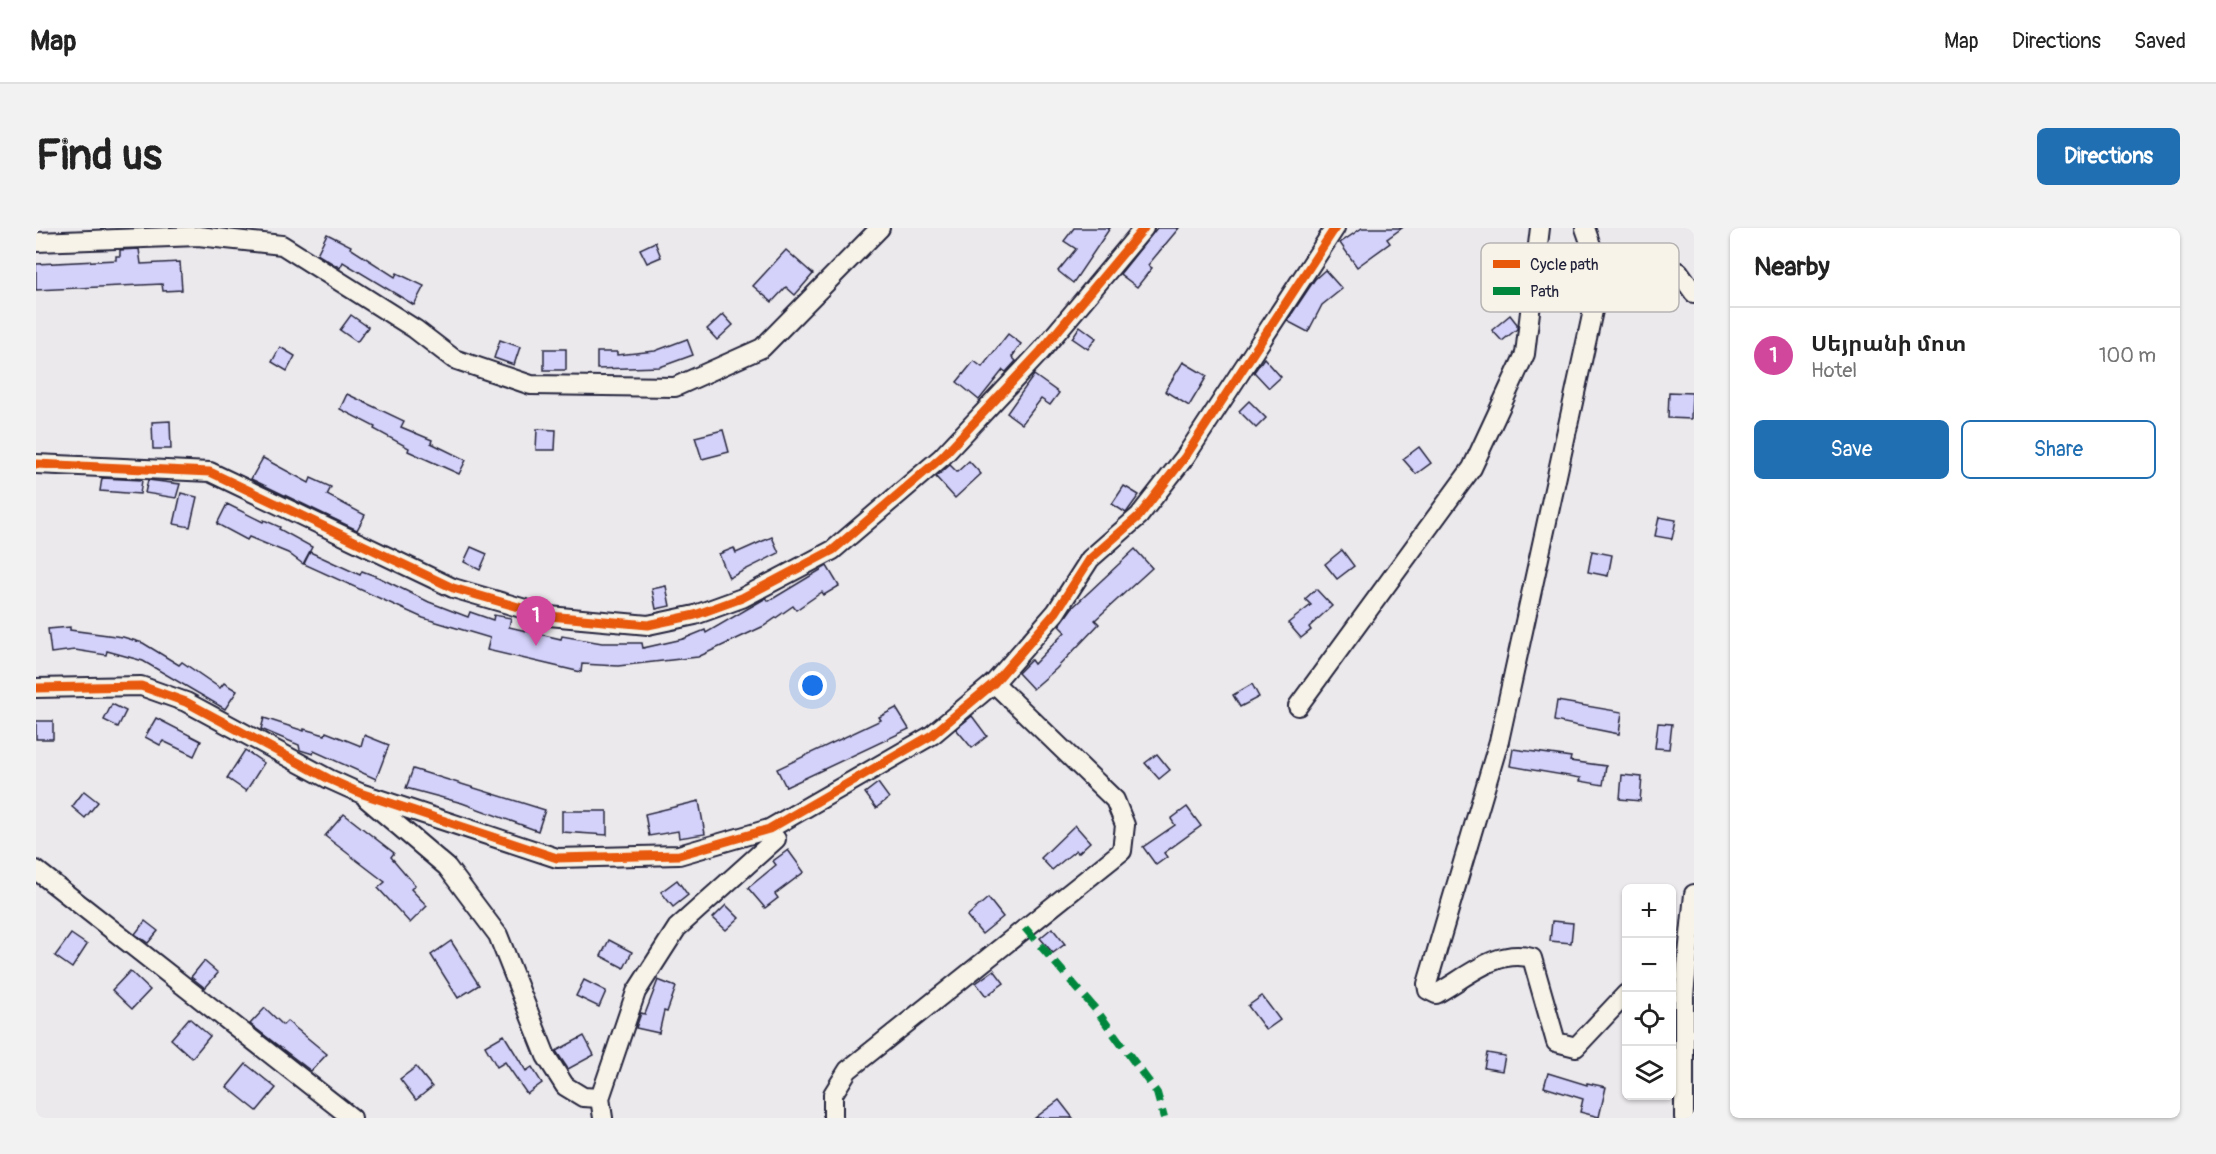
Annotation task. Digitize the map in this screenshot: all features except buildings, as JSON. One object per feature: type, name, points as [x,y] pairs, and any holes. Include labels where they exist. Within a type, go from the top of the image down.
[{"type":"street","points":[[36,242],[198,236],[282,245],[415,329],[454,359],[531,385],[675,387],[762,348],[880,228]]},
{"type":"street","points":[[36,464],[210,472],[453,588],[549,616],[648,625],[695,615],[742,598],[833,550],[942,457],[1041,351],[1144,228]]},
{"type":"street","points":[[36,688],[141,686],[186,702],[329,779],[360,793],[557,858],[679,855],[769,829],[932,735],[994,683],[1056,612],[1090,559],[1139,516],[1185,457],[1335,228]]},
{"type":"street","points":[[1538,243],[1540,228]]},
{"type":"street","points":[[1585,228],[1590,243]]},
{"type":"street","points":[[1679,272],[1694,293]]},
{"type":"street","points":[[1298,706],[1472,468],[1525,354],[1530,312]]},
{"type":"street","points":[[1593,312],[1499,741],[1427,984],[1428,990],[1436,994],[1497,958],[1520,955],[1532,958],[1556,1041],[1576,1047],[1622,998]]},
{"type":"street","points":[[833,1118],[833,1094],[848,1070],[1122,850],[1125,825],[1115,800],[994,683]]},
{"type":"street","points":[[360,793],[447,867],[498,935],[546,1056],[565,1086],[582,1097],[600,1098]]},
{"type":"street","points":[[603,1118],[600,1098],[636,992],[677,928],[776,839]]},
{"type":"street","points":[[36,870],[352,1118]]},
{"type":"street","points":[[1684,1118],[1678,988],[1694,894]]},
{"type":"marked path","points":[[1025,928],[1097,1011],[1157,1093],[1164,1118]]},
{"type":"cycle path","points":[[36,464],[210,472],[453,588],[549,616],[648,625],[695,615],[742,598],[833,550],[942,457],[1041,351],[1144,228]]},
{"type":"cycle path","points":[[36,688],[141,686],[186,702],[329,779],[360,793],[557,858],[679,855],[769,829],[932,735],[994,683],[1056,612],[1090,559],[1139,516],[1185,457],[1335,228]]},
{"type":"place","name":"Սեյրանի մոտ","points":[[536,646]]}]
